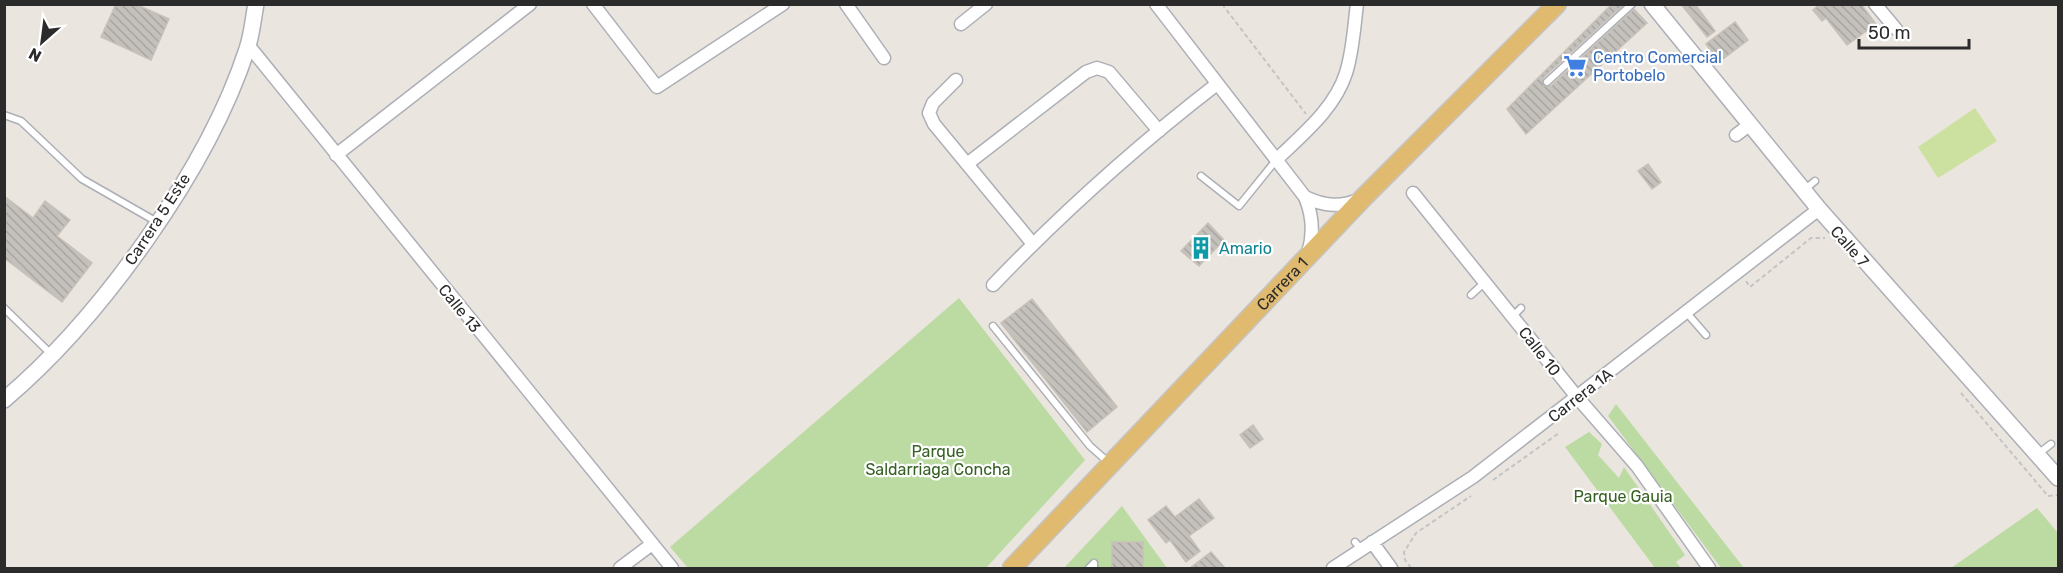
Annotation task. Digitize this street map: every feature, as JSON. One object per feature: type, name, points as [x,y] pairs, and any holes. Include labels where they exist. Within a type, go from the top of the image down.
[{"type":"main road","name":"Carrera 1","points":[[1012,568],[1306,257],[1557,4]]},
{"type":"street","name":"Carrera 5 Este","points":[[4,400],[53,356],[132,260],[157,222],[214,126],[235,85],[249,46],[256,4]]},
{"type":"street","points":[[336,155],[530,4]]},
{"type":"street","points":[[593,4],[657,87],[783,4]]},
{"type":"street","points":[[846,4],[884,58]]},
{"type":"street","points":[[961,24],[986,4]]},
{"type":"street","points":[[1156,4],[1305,197],[1310,208],[1312,233],[1306,257]]},
{"type":"street","points":[[1277,159],[1327,108],[1344,79],[1357,4]]},
{"type":"street","name":"Calle 7","points":[[1652,4],[1742,130],[1809,186],[1819,209],[1950,350],[2058,478]]},
{"type":"street","points":[[1875,4],[1899,29]]},
{"type":"street","name":"Calle 13","points":[[249,46],[672,568]]},
{"type":"street","points":[[967,164],[1086,72],[1097,68],[1109,72],[1159,131]]},
{"type":"street","points":[[956,80],[933,103],[929,113],[967,164],[1033,244]]},
{"type":"street","points":[[993,285],[1033,244],[1159,131],[1217,84]]},
{"type":"street","name":"Calle 10","points":[[1413,193],[1485,282],[1517,312],[1577,398],[1637,466],[1709,568]]},
{"type":"street","points":[[1305,197],[1335,206],[1364,197]]},
{"type":"street","name":"Carrera 1A","points":[[1333,568],[1363,544],[1473,477],[1819,209]]},
{"type":"street","points":[[620,568],[652,544]]},
{"type":"street","points":[[1363,544],[1391,568]]},
{"type":"lane","points":[[1547,82],[1632,4]]},
{"type":"lane","points":[[4,115],[21,121],[82,179],[157,222]]},
{"type":"lane","points":[[1201,176],[1239,206],[1277,159]]},
{"type":"lane","points":[[1471,295],[1485,282]]},
{"type":"lane","points":[[4,308],[53,356]]},
{"type":"lane","points":[[1686,312],[1707,335]]},
{"type":"lane","points":[[993,326],[1090,446],[1111,464]]},
{"type":"lane","points":[[2037,454],[2051,444]]},
{"type":"lane","points":[[1089,568],[1094,563],[1094,568]]},
{"type":"path","points":[[1222,4],[1313,123]]},
{"type":"path","points":[[1739,271],[1750,286],[1811,238],[1819,236],[1828,239]]},
{"type":"path","points":[[1956,387],[2048,496],[2058,495]]},
{"type":"path","points":[[1486,485],[1559,433]]},
{"type":"path","points":[[1412,568],[1405,561],[1404,552],[1416,533],[1477,492]]},
{"type":"green space","points":[[1975,108],[1997,141],[1938,178],[1918,147]]},
{"type":"green space","name":"Parque Saldarriaga Concha","points":[[959,298],[1085,460],[986,568],[688,568],[670,547]]},
{"type":"green space","points":[[1616,404],[1744,568],[1721,568],[1608,416]]},
{"type":"green space","name":"Parque Gauia","points":[[1589,432],[1602,444],[1598,455],[1619,478],[1624,467],[1685,555],[1676,562],[1681,568],[1655,568],[1565,447]]},
{"type":"green space","points":[[1122,506],[1167,568],[1064,568]]},
{"type":"green space","points":[[2037,508],[2058,533],[2058,568],[1951,568]]},
{"type":"building","points":[[116,4],[135,4],[169,19],[151,60],[101,37]]},
{"type":"building","name":"Centro Comercial Portobelo","points":[[1612,4],[1624,4],[1543,78],[1544,86],[1551,86],[1634,9],[1647,23],[1526,134],[1507,109]]},
{"type":"building","points":[[1681,4],[1695,4],[1715,31],[1707,37]]},
{"type":"building","points":[[1820,4],[1861,4],[1876,24],[1847,45],[1826,18],[1822,21],[1813,10]]},
{"type":"building","points":[[1735,22],[1748,40],[1719,62],[1706,44]]},
{"type":"building","points":[[1648,164],[1661,182],[1652,189],[1638,171]]},
{"type":"building","points":[[4,196],[33,218],[45,201],[70,220],[57,236],[92,263],[62,302],[4,258]]},
{"type":"building","name":"Amario","points":[[1208,223],[1224,240],[1199,266],[1181,251]]},
{"type":"building","points":[[1032,299],[1117,407],[1087,432],[1001,323]]},
{"type":"building","points":[[1253,425],[1263,439],[1250,448],[1240,435]]},
{"type":"building","points":[[1199,499],[1214,518],[1189,536],[1200,551],[1186,562],[1170,540],[1166,543],[1148,520],[1166,506],[1175,517]]},
{"type":"building","points":[[1112,542],[1143,542],[1143,568],[1112,568]]},
{"type":"building","points":[[1211,552],[1225,568],[1190,568]]},
{"type":"place","name":"Centro Comercial Portobelo","points":[[1575,66]]},
{"type":"place","name":"Amario","points":[[1201,248]]}]
